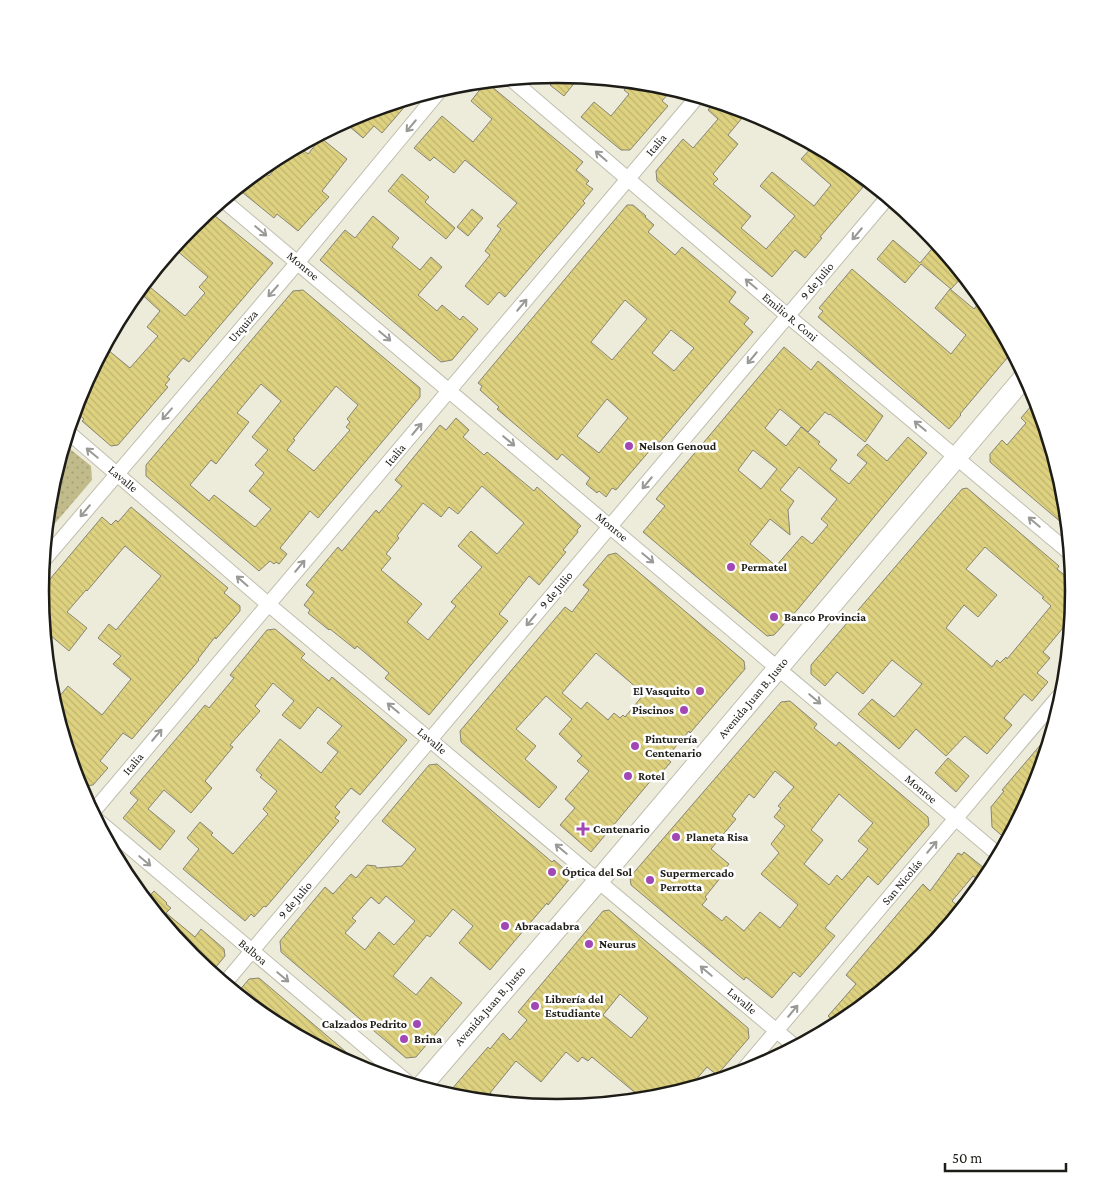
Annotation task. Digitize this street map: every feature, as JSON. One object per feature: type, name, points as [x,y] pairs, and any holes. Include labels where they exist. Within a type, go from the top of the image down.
[{"type":"main road","name":"Avenida Juan B. Justo","points":[[425,1083],[599,880],[1021,381]]},
{"type":"street","name":"Emilio R. Coni","points":[[517,85],[788,316],[1064,548]]},
{"type":"street","name":"Urquiza","points":[[51,552],[298,262],[433,98]]},
{"type":"street","name":"Italia","points":[[97,807],[693,101]]},
{"type":"street","name":"9 de Julio","points":[[228,979],[884,202]]},
{"type":"street","name":"Monroe","points":[[228,204],[995,852]]},
{"type":"street","name":"Lavalle","points":[[73,437],[268,604],[792,1043]]},
{"type":"street","name":"San Nicolás","points":[[749,1063],[1053,703]]},
{"type":"street","name":"Balboa","points":[[107,828],[398,1074]]},
{"type":"shaded area","points":[[70,449],[91,466],[92,480],[53,526]]},
{"type":"building","points":[[552,83],[574,83],[564,96],[550,85]]},
{"type":"building","points":[[492,87],[583,162],[576,170],[589,181],[586,184],[593,189],[583,201],[585,203],[505,297],[499,292],[488,305],[465,286],[490,255],[485,251],[501,229],[497,226],[517,203],[465,160],[454,173],[434,157],[430,161],[414,148],[442,116],[473,142],[492,119],[471,101],[481,89]]},
{"type":"building","points":[[626,87],[667,95],[662,101],[668,106],[630,150],[621,150],[581,117],[594,102],[611,116],[629,94],[624,90]]},
{"type":"building","points":[[405,107],[382,133],[374,126],[363,138],[350,127]]},
{"type":"building","points":[[711,107],[742,118],[728,135],[738,144],[713,174],[718,179],[713,184],[751,216],[741,228],[766,249],[795,216],[760,186],[772,172],[814,206],[831,185],[801,159],[810,150],[840,168],[863,187],[820,237],[822,238],[805,258],[795,250],[772,277],[657,181],[656,171],[683,139],[693,148],[718,119],[708,110]]},
{"type":"building","points":[[323,140],[347,159],[322,191],[329,197],[298,231],[277,214],[274,218],[242,192],[267,174],[269,176],[276,167],[303,151],[308,154],[316,144]]},
{"type":"building","points":[[402,174],[429,197],[425,202],[455,228],[446,239],[388,191]]},
{"type":"building","points":[[627,205],[633,205],[646,216],[654,225],[648,232],[675,255],[682,247],[736,292],[729,302],[749,318],[744,324],[753,332],[659,443],[657,442],[616,490],[612,488],[606,497],[599,491],[597,493],[586,484],[590,478],[562,454],[557,460],[497,409],[499,407],[480,390],[482,386],[478,383]],"holes":[[[625,300],[647,319],[612,360],[591,342]],[[671,330],[694,348],[674,371],[652,353]],[[607,399],[628,418],[599,453],[577,436]]]},
{"type":"building","points":[[472,209],[483,218],[468,236],[457,227]]},
{"type":"building","points":[[215,216],[273,263],[189,362],[183,358],[167,377],[170,379],[165,385],[168,387],[118,445],[111,446],[82,421],[84,419],[80,416],[87,397],[109,351],[130,368],[158,336],[147,327],[160,311],[144,296],[150,287],[185,316],[205,293],[199,287],[208,277],[179,252]]},
{"type":"building","points":[[373,216],[399,238],[392,247],[420,270],[431,257],[442,267],[418,295],[437,311],[442,305],[460,320],[463,316],[478,329],[452,360],[441,362],[320,260],[345,230],[355,238]]},
{"type":"building","points":[[893,240],[920,263],[932,248],[959,280],[951,289],[921,264],[905,283],[877,259]]},
{"type":"building","points":[[852,269],[951,354],[966,335],[935,308],[950,289],[974,309],[978,305],[1009,356],[949,429],[818,317],[823,311],[819,308]]},
{"type":"building","points":[[303,290],[420,388],[420,397],[318,518],[310,511],[280,548],[287,554],[279,564],[276,562],[274,564],[270,561],[259,571],[146,476],[146,465],[293,291]],"holes":[[[261,384],[281,401],[252,437],[268,450],[255,465],[264,473],[249,491],[271,509],[255,527],[214,495],[209,501],[190,485],[211,460],[216,464],[249,422],[237,413]],[[336,386],[358,405],[347,419],[350,422],[346,427],[350,430],[314,471],[287,450],[295,440],[293,439]]]},
{"type":"building","points":[[784,347],[811,370],[818,361],[883,416],[865,442],[825,412],[808,432],[780,409],[765,428],[786,446],[801,427],[820,442],[818,444],[837,460],[830,469],[849,484],[867,463],[857,455],[867,444],[887,461],[908,437],[927,453],[798,609],[774,635],[767,636],[643,532],[665,506],[656,499]],"holes":[[[753,450],[777,469],[761,489],[738,470]],[[799,467],[837,499],[821,519],[828,525],[812,544],[802,536],[776,566],[750,544],[770,519],[790,535],[788,510],[794,501],[780,490]]]},
{"type":"building","points":[[1031,406],[1049,460],[1062,523],[990,462],[990,454],[1002,440],[1007,445],[1026,423],[1021,418]]},
{"type":"building","points":[[456,418],[469,430],[463,437],[484,455],[487,452],[534,491],[537,487],[581,526],[563,550],[566,552],[539,585],[529,576],[499,614],[508,621],[429,715],[385,678],[389,673],[357,646],[355,649],[329,630],[308,613],[310,610],[304,605],[314,592],[306,585],[338,547],[342,551],[376,510],[379,513],[402,486],[395,480],[440,425],[446,430]],"holes":[[[482,486],[524,523],[497,554],[471,531],[458,546],[482,567],[451,602],[456,606],[428,640],[407,622],[422,604],[381,570],[391,558],[386,554],[399,538],[397,536],[423,503],[441,517],[449,507],[458,514]]]},
{"type":"building","points":[[967,488],[1059,566],[1057,569],[1066,576],[1065,626],[1043,652],[1050,658],[1037,673],[1048,682],[1032,701],[1024,694],[1004,718],[1012,725],[987,754],[965,736],[946,756],[916,729],[899,749],[858,714],[872,699],[894,717],[922,684],[892,660],[863,694],[837,672],[825,686],[811,674],[811,665],[962,489]],"holes":[[[985,547],[1044,597],[1042,598],[1051,606],[1007,659],[1006,657],[1000,663],[997,660],[992,667],[946,628],[964,605],[978,617],[997,595],[966,569]]]},
{"type":"building","points":[[131,507],[228,588],[224,593],[240,606],[240,611],[216,639],[215,637],[199,660],[132,739],[123,733],[100,761],[108,768],[93,785],[87,786],[66,723],[60,696],[68,686],[102,715],[131,679],[113,664],[121,656],[98,638],[109,624],[116,630],[161,576],[125,546],[67,612],[87,628],[69,651],[51,636],[49,580],[102,517],[111,525],[116,520],[118,522]]},
{"type":"building","points":[[616,553],[744,661],[745,669],[666,758],[671,762],[655,780],[653,778],[591,852],[560,825],[575,808],[565,799],[589,771],[577,761],[582,756],[559,734],[572,719],[546,696],[516,729],[536,746],[525,759],[557,787],[539,808],[461,742],[460,731],[565,607],[572,612],[589,590],[583,585],[608,555]],"holes":[[[596,653],[644,694],[625,717],[623,715],[620,718],[614,713],[608,720],[587,702],[581,709],[562,693]]]},
{"type":"building","points":[[275,629],[305,654],[301,658],[329,681],[332,677],[407,740],[360,795],[351,788],[335,807],[340,812],[335,818],[339,821],[266,907],[264,906],[254,917],[251,914],[245,921],[183,869],[199,849],[187,838],[200,822],[213,833],[211,835],[233,854],[268,814],[263,809],[277,791],[260,777],[262,775],[256,770],[280,739],[321,773],[338,752],[327,743],[342,726],[318,707],[300,729],[282,715],[294,701],[273,683],[255,706],[260,711],[230,745],[233,747],[205,781],[212,788],[191,813],[164,790],[148,809],[175,831],[160,850],[123,818],[138,800],[130,793],[205,705],[209,708],[234,678],[230,675],[267,630]]},
{"type":"building","points":[[790,701],[817,724],[814,728],[836,746],[839,742],[928,817],[929,825],[878,885],[868,876],[825,928],[835,936],[800,977],[794,972],[772,998],[746,977],[744,980],[631,885],[630,877],[781,702]],"holes":[[[775,771],[794,787],[778,806],[781,808],[774,817],[785,826],[771,844],[779,853],[761,874],[798,905],[780,928],[760,912],[744,931],[726,916],[722,921],[702,905],[707,899],[705,897],[729,864],[711,849],[736,819],[732,816],[749,794],[754,798]],[[839,794],[873,823],[858,841],[868,849],[842,880],[837,875],[829,885],[804,864],[823,840],[811,830]]]},
{"type":"building","points":[[1043,742],[1028,786],[1003,837],[992,827],[991,807],[1004,791],[1002,790]]},
{"type":"building","points":[[948,758],[969,776],[956,792],[935,773]]},
{"type":"building","points":[[437,764],[552,862],[554,860],[572,876],[490,970],[459,943],[473,926],[453,909],[430,937],[427,935],[393,976],[416,995],[431,977],[462,1003],[416,1057],[406,1058],[281,952],[280,941],[325,887],[333,894],[351,874],[356,878],[367,865],[376,866],[376,868],[402,866],[416,849],[382,821],[429,765]],"holes":[[[386,896],[415,921],[394,945],[379,932],[365,950],[345,933],[356,921],[352,918],[371,897],[379,904]]]},
{"type":"building","points":[[964,852],[984,868],[976,878],[973,876],[952,901],[957,906],[942,925],[940,923],[915,953],[893,974],[832,1020],[828,1016],[856,984],[846,975],[923,884],[930,891],[958,853],[962,855]]},
{"type":"building","points":[[154,891],[171,908],[166,913],[195,937],[201,929],[224,949],[225,956],[215,968],[175,927],[150,896]]},
{"type":"building","points":[[609,910],[748,1028],[749,1038],[718,1074],[707,1067],[695,1081],[636,1094],[592,1057],[588,1061],[582,1057],[578,1062],[566,1052],[541,1082],[516,1061],[490,1093],[494,1096],[452,1089],[488,1047],[490,1049],[503,1033],[510,1040],[527,1020],[518,1012],[603,911]],"holes":[[[620,994],[648,1018],[631,1038],[603,1015]]]},
{"type":"building","points":[[259,978],[352,1057],[303,1032],[275,1015],[248,995],[241,989],[249,979]]},
{"type":"place","name":"Nelson Genoud","points":[[629,446]]},
{"type":"place","name":"Permatel","points":[[731,567]]},
{"type":"place","name":"Banco Provincia","points":[[774,617]]},
{"type":"place","name":"El Vasquito","points":[[700,691]]},
{"type":"place","name":"Piscinos","points":[[684,710]]},
{"type":"place","name":"Pinturería Centenario","points":[[635,746]]},
{"type":"place","name":"Rotel","points":[[628,776]]},
{"type":"place","name":"Centenario","points":[[583,829]]},
{"type":"place","name":"Planeta Risa","points":[[676,837]]},
{"type":"place","name":"Óptica del Sol","points":[[552,872]]},
{"type":"place","name":"Supermercado Perrotta","points":[[650,880]]},
{"type":"place","name":"Abracadabra","points":[[505,926]]},
{"type":"place","name":"Neurus","points":[[589,944]]},
{"type":"place","name":"Librería del Estudiante","points":[[535,1006]]},
{"type":"place","name":"Calzados Pedrito","points":[[417,1024]]},
{"type":"place","name":"Brina","points":[[404,1039]]}]
